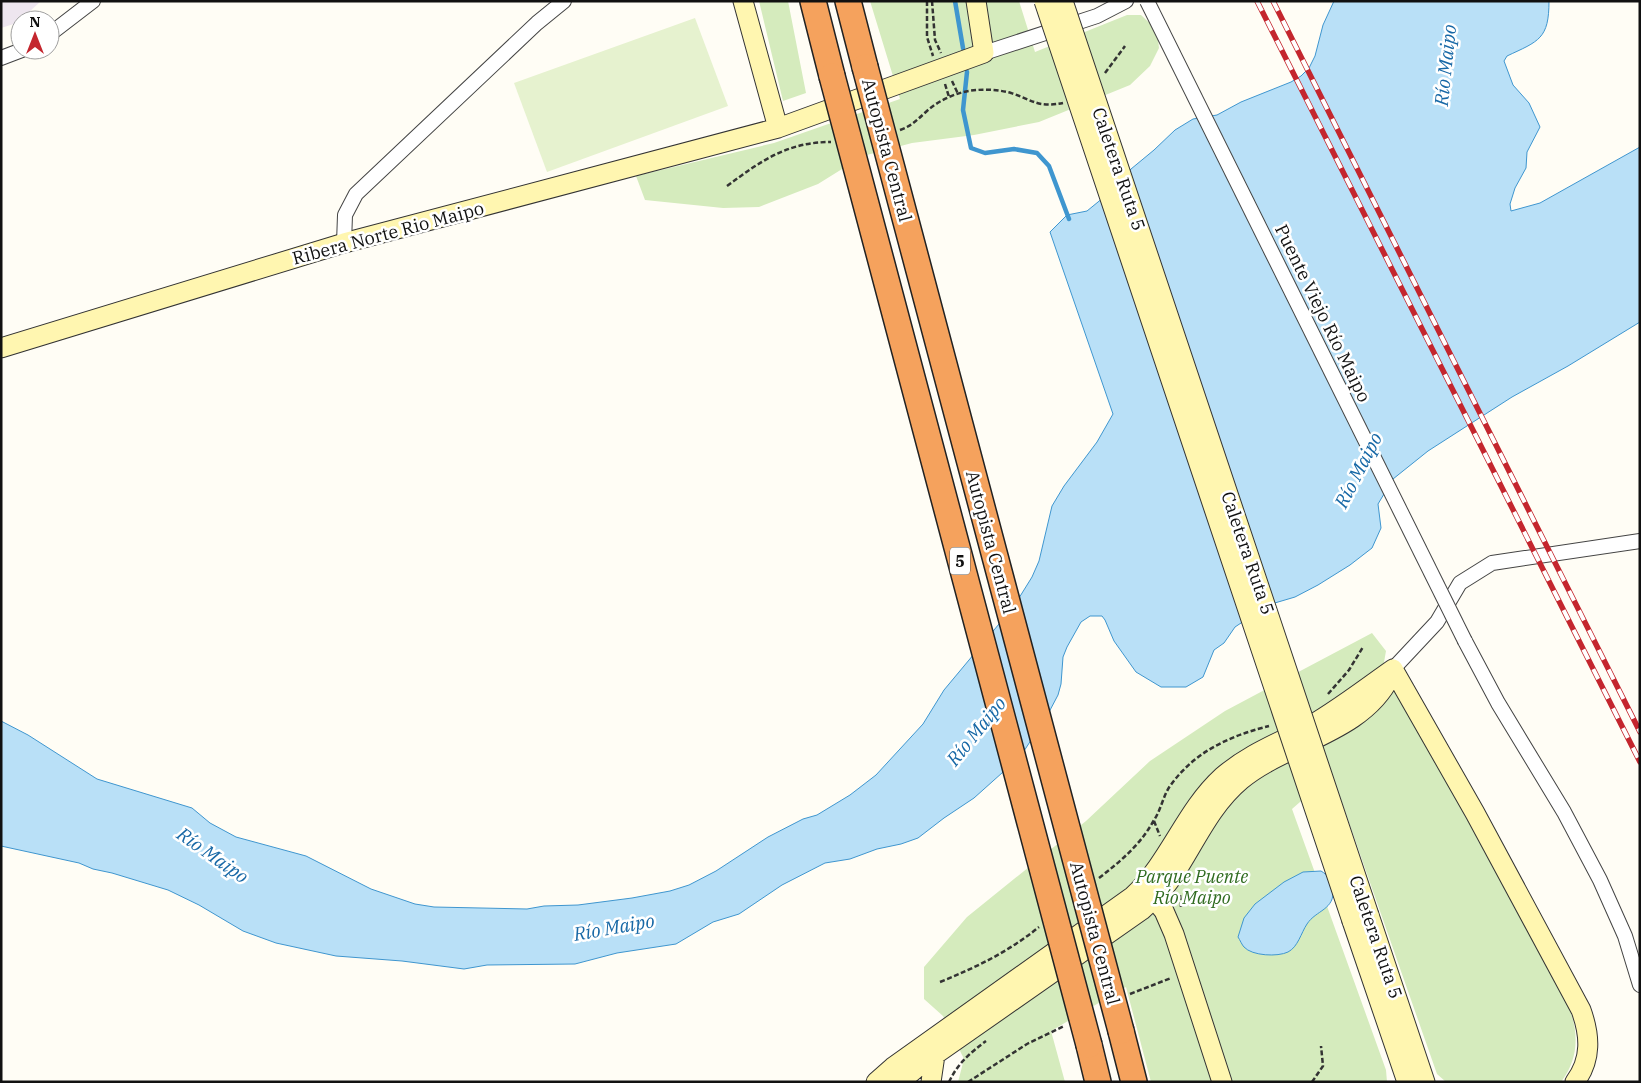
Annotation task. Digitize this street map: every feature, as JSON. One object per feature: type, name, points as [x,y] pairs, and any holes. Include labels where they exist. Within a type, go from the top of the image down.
[{"type":"highway","name":"Autopista Central","points":[[813,1],[1098,1082]]},
{"type":"highway","name":"Autopista Central","points":[[848,1],[1134,1082]]},
{"type":"main road","points":[[743,1],[778,128],[984,53],[976,1]]},
{"type":"main road","name":"Caletera Ruta 5","points":[[1044,1],[1360,918],[1421,1081]]},
{"type":"main road","name":"Caletera Ruta 5","points":[[1063,1],[1360,918],[1400,1060],[1421,1081]]},
{"type":"main road","name":"Ribera Norte Rio Maipo","points":[[1,348],[344,243],[778,128]]},
{"type":"main road","points":[[876,1082],[893,1066],[1121,906],[1149,892],[1173,876],[1215,807],[1234,786],[1253,770],[1274,757],[1323,735],[1350,719],[1380,694],[1393,669]]},
{"type":"main road","points":[[1393,669],[1475,813],[1581,1010],[1588,1034],[1588,1052],[1583,1069],[1575,1082]]},
{"type":"main road","points":[[900,1082],[934,1056],[1128,921],[1149,892]]},
{"type":"main road","points":[[1149,892],[1164,911],[1174,934],[1222,1082]]},
{"type":"main road","points":[[931,1082],[939,1034]]},
{"type":"main road","points":[[1400,1060],[1402,1082]]},
{"type":"street","points":[[60,26],[93,1]]},
{"type":"street","points":[[344,243],[345,215],[356,194],[536,22],[564,1]]},
{"type":"street","points":[[984,53],[1097,16],[1126,1]]},
{"type":"street","name":"Puente Viejo Río Maipo","points":[[1147,1],[1465,641],[1498,703],[1564,812],[1595,872],[1625,936],[1640,985]]},
{"type":"street","points":[[1393,669],[1437,622],[1460,583],[1492,563],[1640,541]]},
{"type":"path","points":[[927,1],[928,37],[934,58],[944,68],[958,94],[970,91]]},
{"type":"path","points":[[932,1],[935,40],[944,68],[948,97]]},
{"type":"path","points":[[1325,697],[1349,670],[1363,647]]},
{"type":"path","points":[[1098,879],[1120,862],[1144,836],[1158,813],[1169,788],[1191,762],[1229,738],[1272,726]]},
{"type":"path","points":[[940,982],[1018,944],[1040,926]]},
{"type":"path","points":[[1312,1082],[1323,1066],[1321,1046]]},
{"type":"shaded area","points":[[1,1],[41,1],[31,10],[10,10],[10,25],[1,28]]},
{"type":"green space","points":[[759,1],[788,1],[806,93],[783,101]]},
{"type":"green space","points":[[870,1],[1019,1],[1035,52],[1127,15],[1141,15],[1157,30],[1159,48],[1150,66],[1130,85],[1039,122],[974,135],[912,143],[863,156],[818,184],[759,207],[723,208],[645,200],[636,176],[774,143],[900,99]]},
{"type":"green space","points":[[695,18],[728,106],[547,172],[514,83]]},
{"type":"green space","name":"Parque Puente Río Maipo","points":[[1372,633],[1386,651],[1383,668],[1402,699],[1570,1010],[1576,1038],[1574,1056],[1567,1074],[1561,1082],[1446,1082],[1437,1074],[1332,774],[1292,809],[1386,1070],[1387,1082],[1151,1082],[1126,987],[1051,1031],[1065,1082],[958,1082],[964,1059],[943,1016],[924,999],[924,967],[967,917],[1086,821],[1150,761],[1225,711]]},
{"type":"water","name":"Río Maipo","points":[[1334,1],[1549,1],[1547,24],[1540,37],[1507,56],[1504,61],[1513,85],[1529,103],[1540,127],[1527,152],[1526,168],[1515,188],[1510,204],[1511,211],[1540,203],[1640,147],[1640,322],[1568,366],[1512,397],[1428,451],[1393,479],[1378,504],[1381,528],[1372,548],[1350,565],[1318,585],[1295,597],[1268,605],[1235,627],[1224,643],[1214,650],[1203,677],[1186,687],[1161,687],[1136,672],[1114,641],[1102,616],[1090,616],[1081,622],[1067,647],[1063,657],[1061,684],[1058,695],[1024,751],[974,798],[918,838],[877,849],[850,859],[825,863],[782,885],[739,914],[713,922],[676,944],[617,953],[575,964],[487,965],[464,969],[402,961],[336,956],[276,943],[243,931],[199,905],[168,890],[93,869],[79,863],[1,846],[1,721],[28,735],[97,779],[192,808],[210,823],[236,837],[306,856],[371,889],[415,904],[434,907],[527,909],[544,906],[578,905],[670,891],[689,885],[716,871],[768,837],[803,819],[817,815],[850,795],[876,775],[923,724],[944,690],[1014,606],[1032,577],[1039,561],[1052,506],[1064,486],[1097,442],[1113,414],[1050,232],[1067,215],[1087,211],[1109,193],[1131,169],[1175,130],[1193,119],[1217,115],[1241,102],[1291,82],[1301,76],[1309,68],[1315,56],[1323,25]]},
{"type":"water","points":[[1321,871],[1328,876],[1332,883],[1333,896],[1328,906],[1311,919],[1291,950],[1284,954],[1265,955],[1244,947],[1238,937],[1244,918],[1255,904],[1284,882],[1303,872]]},
{"type":"waterway","points":[[955,1],[963,48]]},
{"type":"waterway","points":[[967,72],[963,110],[971,148],[985,153],[1014,149],[1037,153],[1049,166],[1069,219]]},
{"type":"railway","points":[[1257,1],[1640,762]]},
{"type":"railway","points":[[1273,1],[1640,732]]}]
